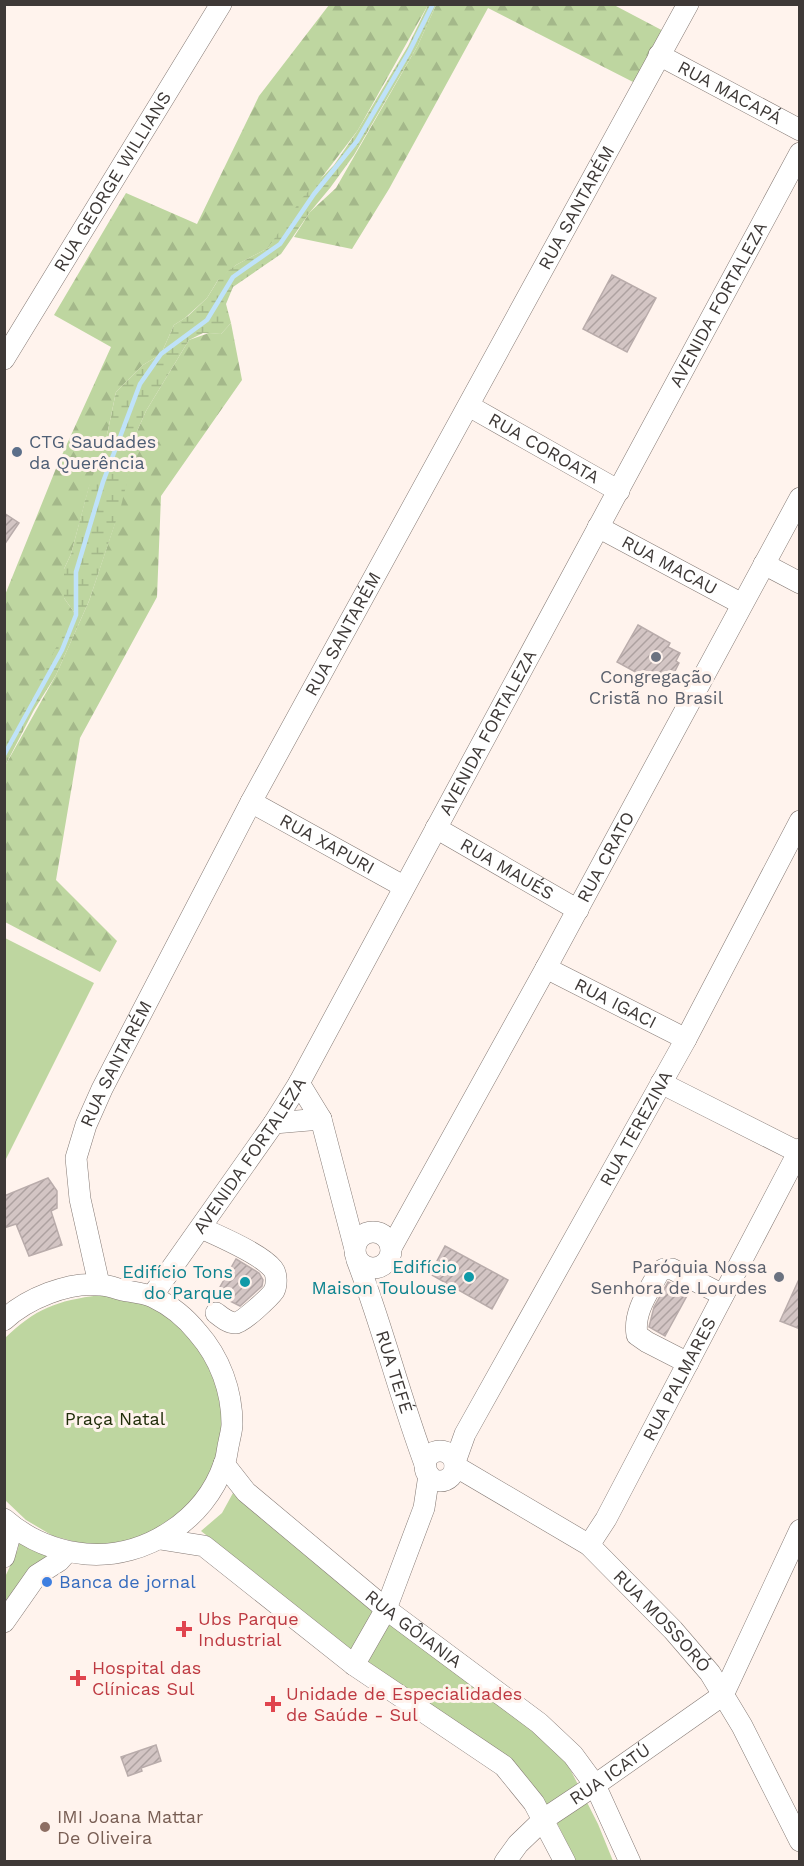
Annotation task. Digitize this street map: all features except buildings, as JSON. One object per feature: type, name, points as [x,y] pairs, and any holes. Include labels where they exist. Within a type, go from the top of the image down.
[{"type":"street","name":"RUA GEORGE WILLIANS","points":[[4,359],[221,4]]},
{"type":"street","name":"RUA SANTARÉM","points":[[99,1284],[76,1175],[76,1158],[86,1125],[102,1089],[251,802],[688,4]]},
{"type":"street","name":"RUA MACAPÁ","points":[[659,56],[800,130]]},
{"type":"street","name":"AVENIDA FORTALEZA","points":[[152,1296],[274,1123],[299,1083],[800,153]]},
{"type":"street","name":"RUA COROATA","points":[[469,406],[619,491]]},
{"type":"street","name":"RUA CRATO","points":[[387,1257],[578,910],[800,498]]},
{"type":"street","name":"RUA MACAU","points":[[598,527],[742,604]]},
{"type":"street","points":[[764,564],[800,583]]},
{"type":"street","name":"RUA XAPURI","points":[[251,802],[404,886]]},
{"type":"street","name":"RUA TEREZINA","points":[[354,1665],[386,1608],[441,1465],[465,1434],[686,1040],[800,821]]},
{"type":"street","name":"RUA MAUÉS","points":[[436,828],[578,910]]},
{"type":"street","name":"RUA IGACI","points":[[546,968],[686,1040]]},
{"type":"street","name":"RUA TEFÉ","points":[[299,1083],[321,1119],[356,1254],[376,1310],[414,1434],[441,1465]]},
{"type":"street","points":[[661,1083],[799,1151]]},
{"type":"street","points":[[274,1123],[321,1119]]},
{"type":"street","name":"RUA PALMARES","points":[[589,1545],[606,1519],[799,1151]]},
{"type":"street","points":[[346,1212],[372,1232],[386,1237],[387,1257],[371,1268],[366,1267],[356,1254],[359,1239],[372,1232],[410,1214]]},
{"type":"street","points":[[201,1228],[229,1241],[266,1263],[274,1269],[277,1278],[274,1290],[243,1320],[236,1323],[228,1321],[216,1313]]},
{"type":"street","name":"RUA TEFÉ","points":[[376,1310],[387,1257]]},
{"type":"street","points":[[687,1363],[638,1335],[636,1326],[638,1314],[658,1272],[672,1269],[723,1295]]},
{"type":"street","points":[[4,1521],[40,1543],[67,1552],[99,1555],[130,1550],[160,1539],[188,1520],[209,1494],[224,1464],[232,1425],[227,1385],[212,1349],[186,1318],[152,1296],[99,1284],[67,1287],[37,1298],[6,1316]]},
{"type":"street","name":"RUA GÔIANIA","points":[[224,1464],[246,1492],[386,1608],[539,1722],[573,1755],[595,1785],[630,1862]]},
{"type":"street","name":"RUA MOSSORÓ","points":[[441,1465],[589,1545],[673,1630],[710,1673],[742,1726],[800,1841]]},
{"type":"street","points":[[4,1521],[11,1532],[4,1557]]},
{"type":"street","points":[[723,1695],[800,1530]]},
{"type":"street","points":[[160,1539],[204,1546],[354,1665],[504,1766],[534,1803],[565,1862]]},
{"type":"street","points":[[4,1622],[37,1575],[59,1562],[67,1552]]},
{"type":"street","name":"RUA ICATÚ","points":[[505,1862],[518,1844],[544,1819],[723,1695]]},
{"type":"green space","points":[[329,5],[428,5],[358,130],[268,248],[236,265],[218,280],[207,298],[174,325],[161,354],[143,365],[116,392],[104,449],[89,487],[71,554],[64,569],[64,598],[76,615],[5,752],[5,595],[57,466],[111,347],[54,315],[126,193],[197,224],[259,96]]},
{"type":"green space","points":[[428,5],[436,5],[418,45],[354,155],[281,254],[233,287],[226,304],[231,323],[221,334],[203,333],[189,340],[146,411],[134,438],[134,454],[121,506],[89,601],[56,675],[34,710],[5,766],[5,746],[59,642],[76,615],[64,598],[64,569],[71,554],[90,482],[104,449],[116,392],[143,365],[161,354],[174,325],[188,316],[207,298],[220,277],[236,265],[268,248],[302,198],[334,165],[358,130],[408,46]]},
{"type":"green space","points":[[436,5],[614,5],[671,35],[637,84],[488,8],[389,189],[352,249],[294,237],[310,212],[336,188],[418,45]]},
{"type":"green space","points":[[231,323],[242,380],[161,496],[157,597],[80,738],[56,880],[117,941],[100,972],[5,922],[5,766],[56,675],[89,601],[114,526],[134,454],[134,438],[146,411],[189,340],[209,333],[221,334]]},
{"type":"green space","points":[[5,938],[94,983],[5,1161]]},
{"type":"green space","name":"Praça Natal","points":[[100,1295],[131,1299],[161,1310],[186,1328],[220,1381],[224,1443],[197,1500],[146,1536],[116,1544],[84,1544],[53,1536],[26,1520],[5,1500],[4,1339],[37,1313],[59,1303]]},
{"type":"green space","points":[[233,1493],[375,1608],[533,1728],[565,1759],[598,1824],[613,1861],[576,1861],[551,1811],[430,1706],[352,1650],[201,1531],[222,1513]]},
{"type":"green space","points":[[20,1535],[53,1553],[5,1618],[5,1577],[18,1549]]},
{"type":"waterway","points":[[4,755],[62,650],[76,615],[76,572],[103,482],[140,384],[161,354],[207,320],[233,277],[280,244],[314,194],[357,141],[409,52],[433,4]]},
{"type":"place","name":"CTG Saudades da Querência","points":[[17,452]]},
{"type":"place","name":"Congregação Cristã no Brasil","points":[[656,657]]},
{"type":"place","name":"Edifício Maison Toulouse","points":[[469,1277]]},
{"type":"place","name":"Paróquia Nossa Senhora de Lourdes","points":[[779,1277]]},
{"type":"place","name":"Edifício Tons do Parque","points":[[245,1282]]},
{"type":"place","name":"Banca de jornal","points":[[47,1582]]},
{"type":"place","name":"Ubs Parque Industrial","points":[[184,1629]]},
{"type":"place","name":"Hospital das Clínicas Sul","points":[[78,1678]]},
{"type":"place","name":"Unidade de Especialidades de Saúde - Sul","points":[[273,1704]]},
{"type":"place","name":"IMI Joana Mattar De Oliveira","points":[[45,1827]]}]
